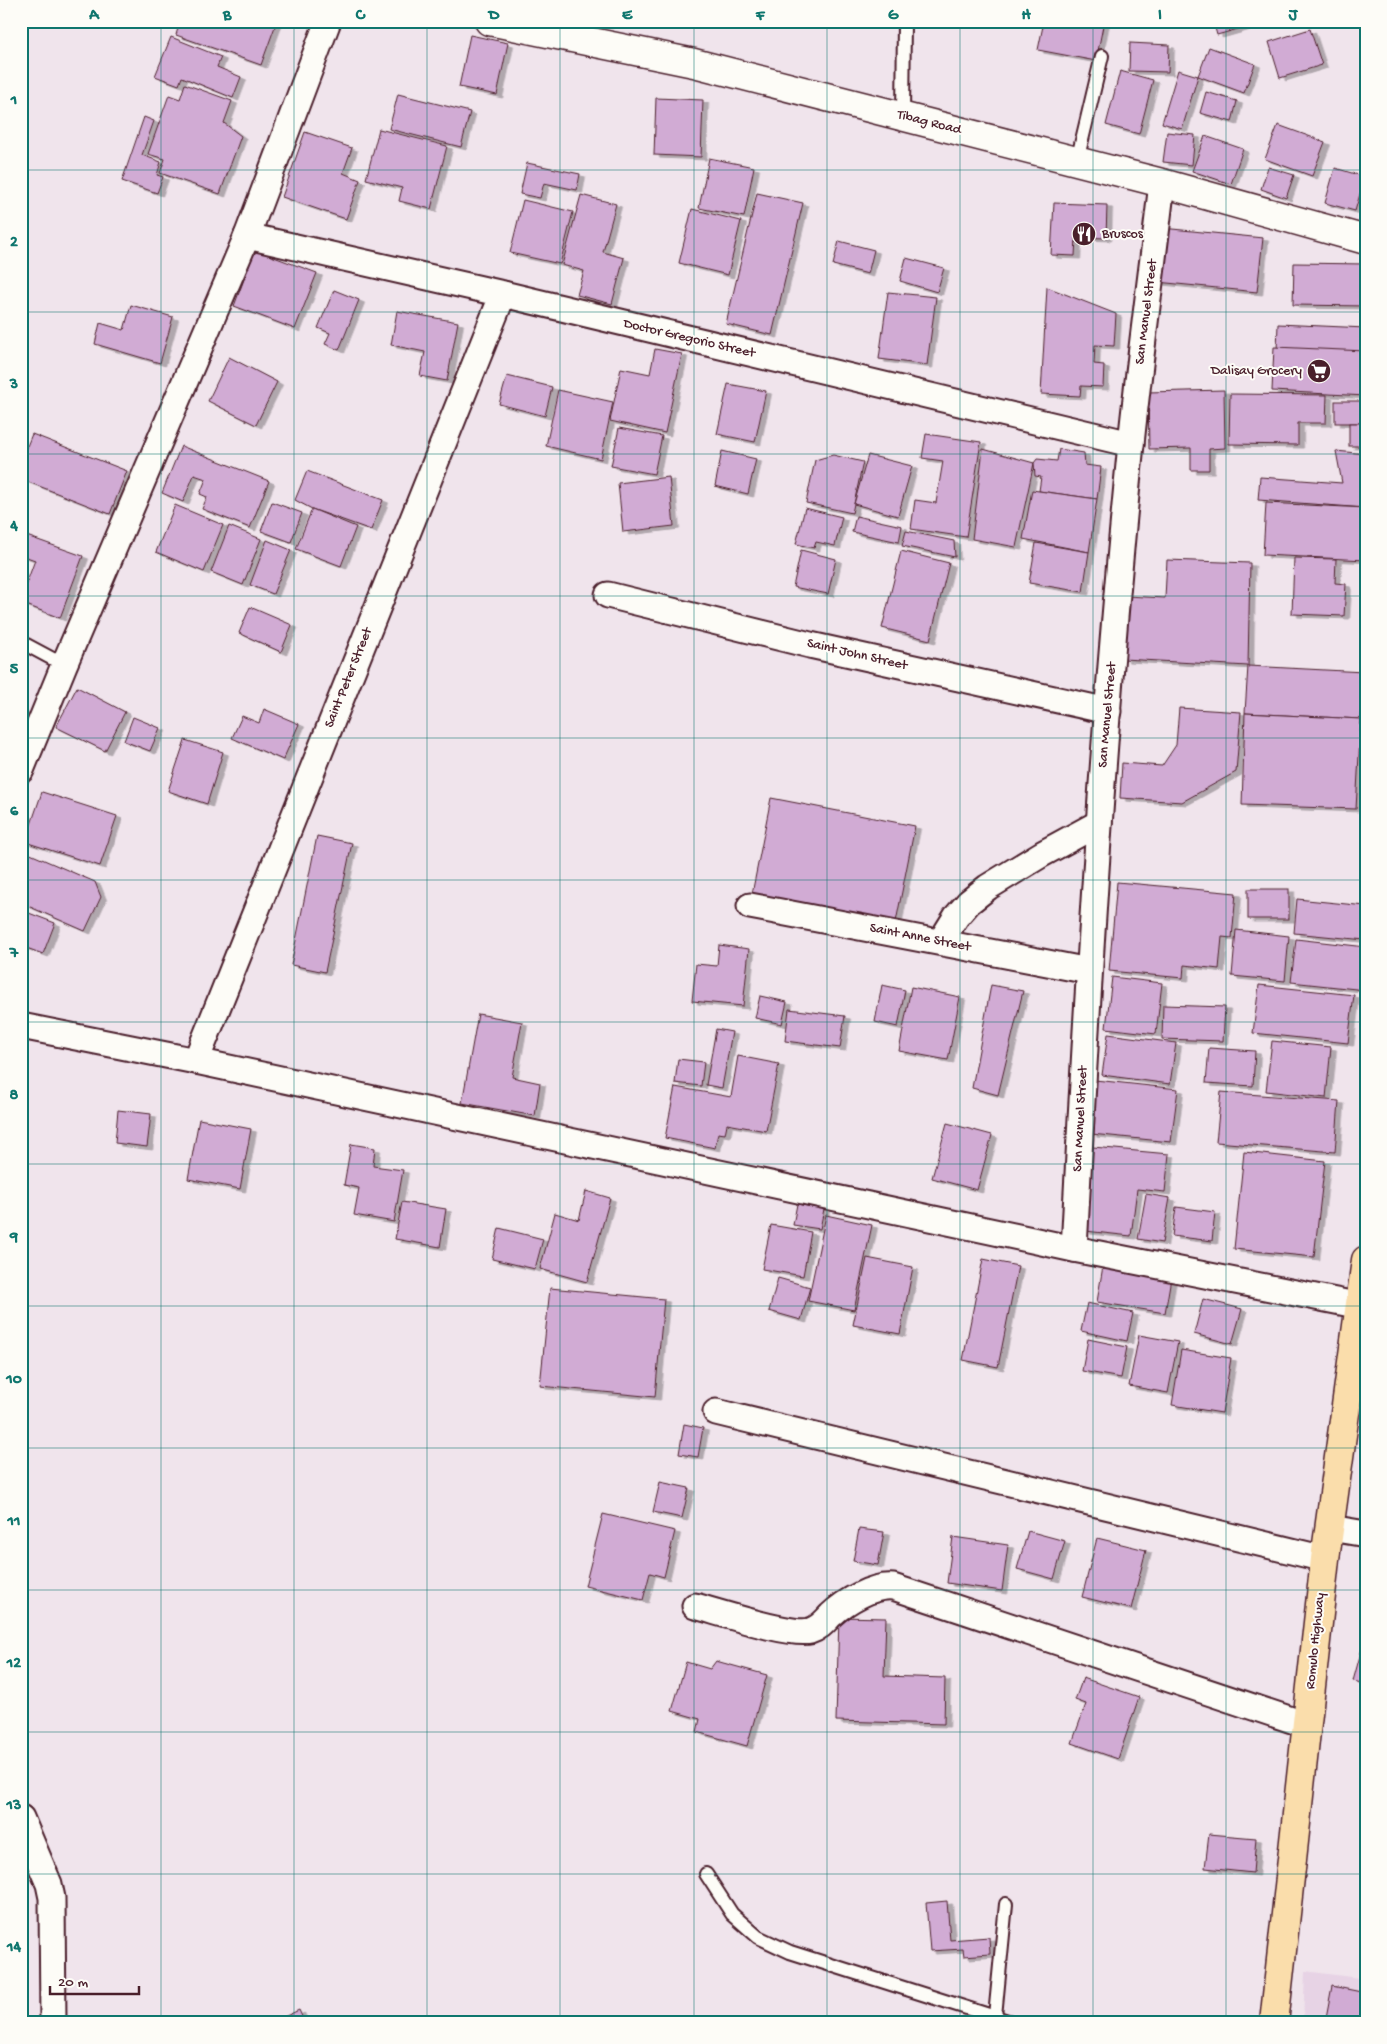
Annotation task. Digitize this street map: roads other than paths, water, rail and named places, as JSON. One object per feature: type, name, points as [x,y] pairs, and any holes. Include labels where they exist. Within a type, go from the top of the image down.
[{"type":"highway","name":"Romulo Highway","points":[[1274,2023],[1326,1559],[1362,1306],[1366,1260]]},
{"type":"street","points":[[21,770],[247,236],[328,21]]},
{"type":"street","name":"Tibag Road","points":[[489,21],[694,63],[1162,183],[1366,240]]},
{"type":"street","name":"San Manuel Street","points":[[1074,1249],[1089,971],[1108,711],[1131,444],[1162,183]]},
{"type":"street","name":"Doctor Gregorio Street","points":[[247,236],[503,294],[1131,444]]},
{"type":"street","name":"Saint Peter Street","points":[[196,1061],[503,294]]},
{"type":"street","name":"Saint John Street","points":[[608,595],[810,645],[1108,711]]},
{"type":"street","points":[[941,941],[956,917],[969,902],[988,887],[1042,854],[1099,823]]},
{"type":"street","name":"Saint Anne Street","points":[[750,906],[941,941],[1089,971]]},
{"type":"street","points":[[21,1026],[196,1061],[1074,1249],[1362,1306]]},
{"type":"street","points":[[716,1412],[1326,1559]]},
{"type":"street","points":[[1330,1528],[1366,1534]]},
{"type":"street","points":[[694,1606],[785,1630],[802,1632],[818,1627],[833,1613],[869,1591],[884,1586],[893,1586],[1307,1725]]},
{"type":"street","points":[[21,1818],[49,1884],[52,1898],[53,2023]]},
{"type":"lane","points":[[903,116],[904,21]]},
{"type":"lane","points":[[1078,161],[1102,56]]},
{"type":"lane","points":[[21,642],[64,665]]},
{"type":"lane","points":[[706,1874],[732,1914],[758,1937],[790,1952],[1014,2023]]},
{"type":"lane","points":[[995,2016],[1006,1904]]},
{"type":"place","name":"Bruscos","points":[[1084,234]]},
{"type":"place","name":"Dalisay Grocery","points":[[1319,371]]}]
